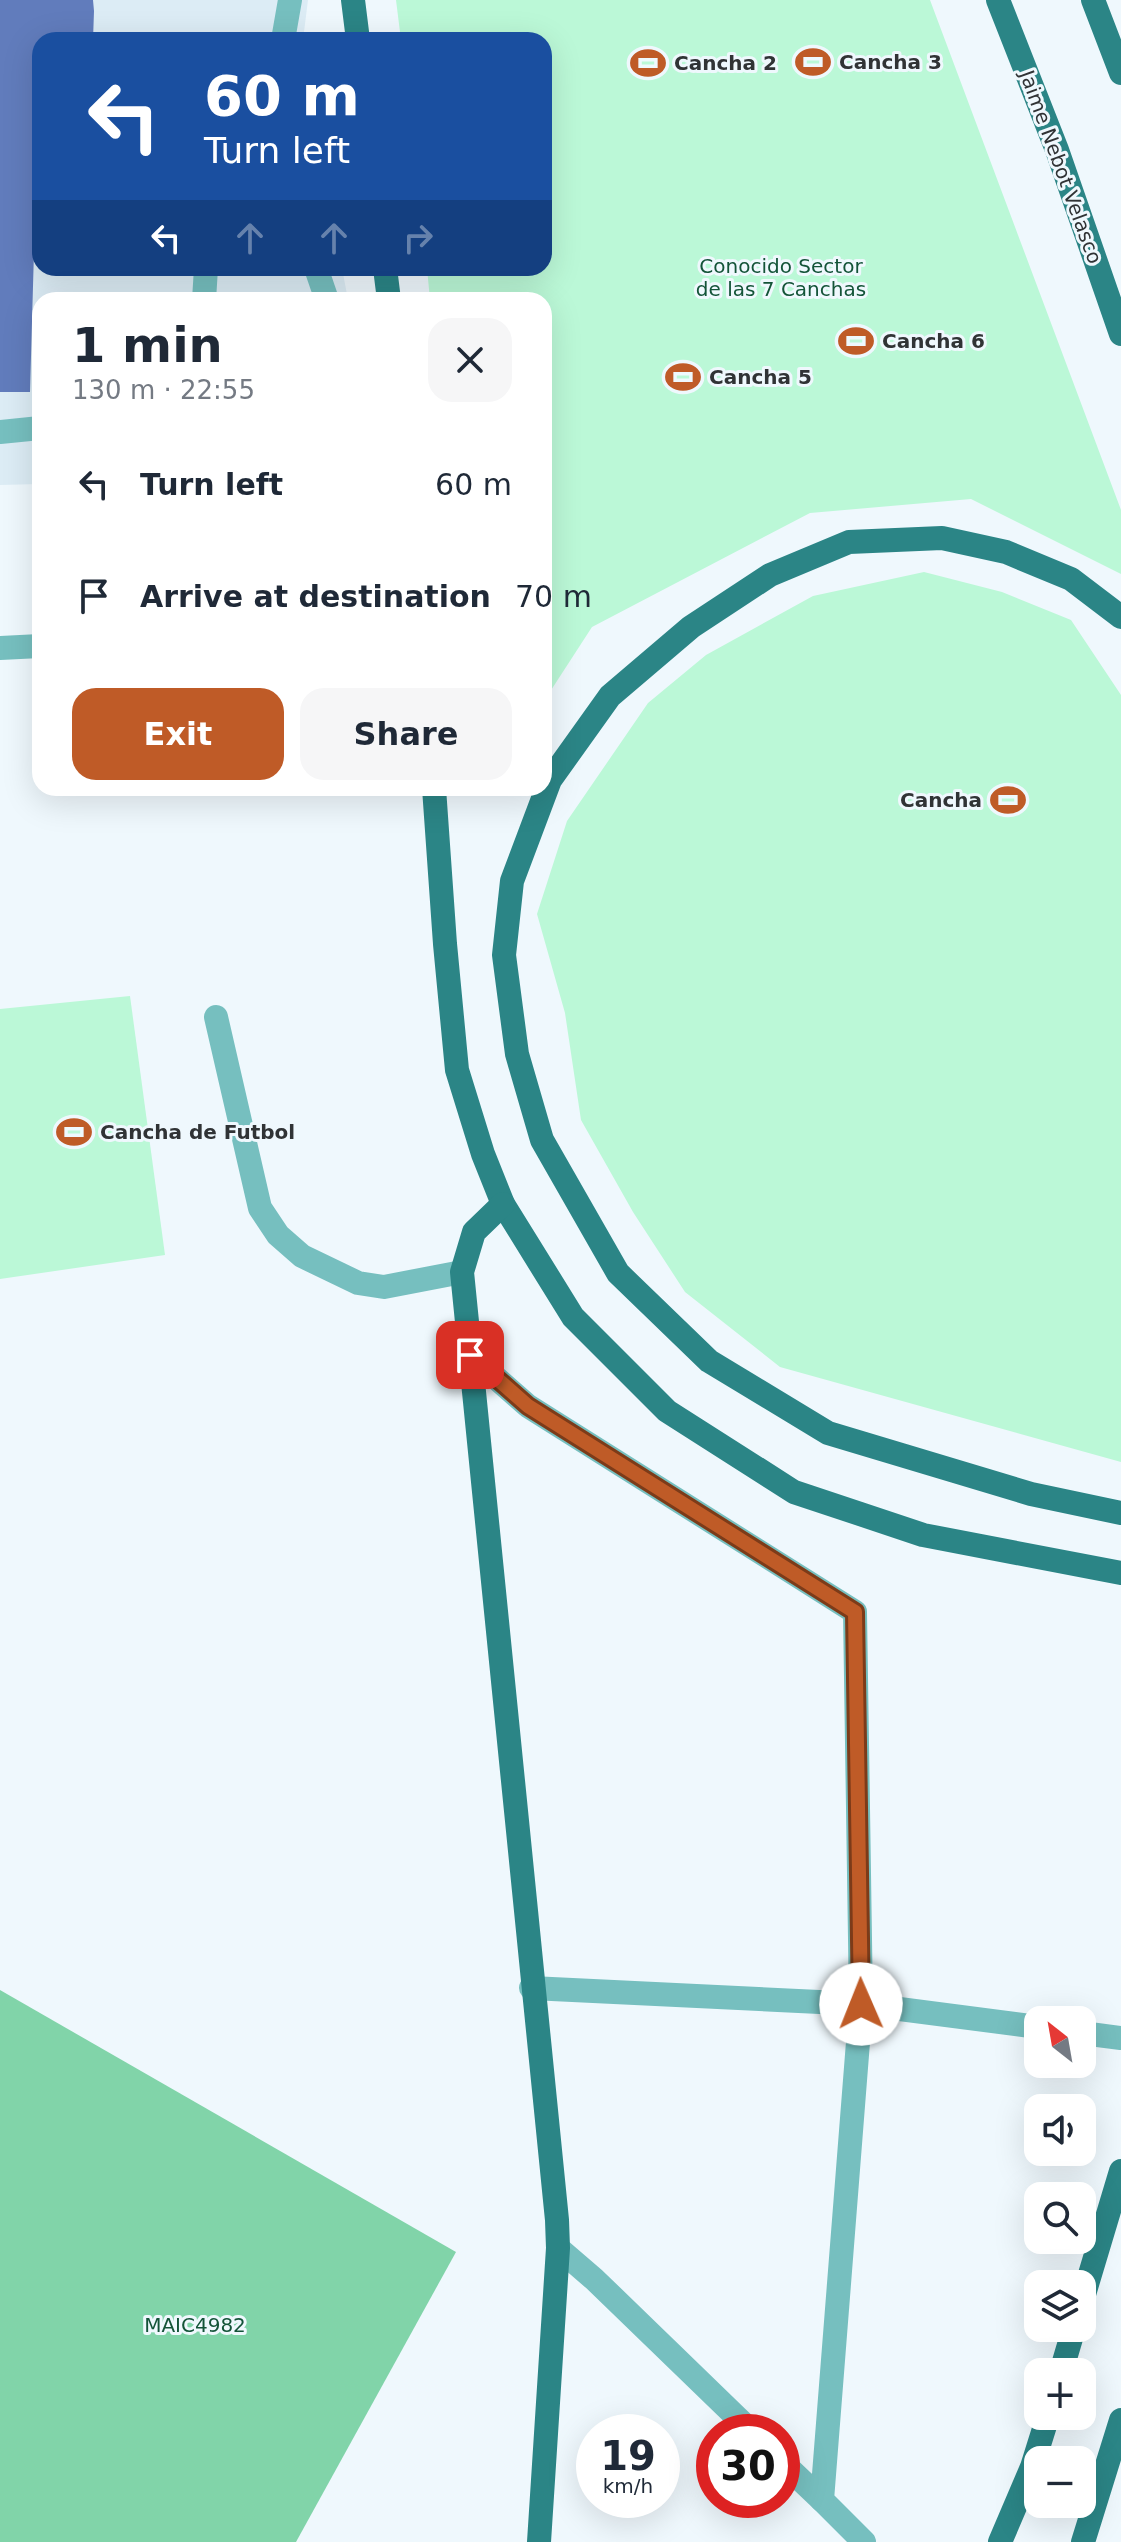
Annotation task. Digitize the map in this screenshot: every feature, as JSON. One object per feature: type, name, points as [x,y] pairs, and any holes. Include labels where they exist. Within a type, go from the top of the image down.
[{"type":"main road","points":[[353,0],[357,32]]},
{"type":"main road","name":"Jaime Nebot Velasco","points":[[998,0],[1057,150],[1121,334]]},
{"type":"main road","points":[[1093,0],[1121,73]]},
{"type":"main road","points":[[552,777],[610,696],[691,627],[770,575],[849,542],[942,538],[1006,552],[1071,579],[1121,617]]},
{"type":"main road","points":[[435,796],[457,1070],[483,1154],[503,1204],[573,1317],[667,1411],[794,1492],[923,1535],[1121,1573]]},
{"type":"main road","points":[[544,796],[512,881],[504,955],[517,1054],[542,1140],[618,1273],[709,1361],[828,1433],[1031,1494],[1121,1513]]},
{"type":"main road","points":[[503,1204],[474,1232],[462,1272],[558,2248],[539,2542]]},
{"type":"main road","points":[[1091,2270],[1121,2171]]},
{"type":"main road","points":[[1083,2542],[1121,2420]]},
{"type":"main road","points":[[1000,2542],[1032,2467],[1044,2430]]},
{"type":"street","points":[[284,32],[290,0]]},
{"type":"street","points":[[0,432],[32,429]]},
{"type":"street","points":[[0,648],[32,646]]},
{"type":"street","points":[[216,1017],[260,1208],[278,1235],[302,1256],[358,1283],[384,1287],[462,1272]]},
{"type":"street","points":[[470,1355],[528,1406],[855,1612],[861,2004],[822,2500]]},
{"type":"street","points":[[531,1988],[861,2004],[1024,2025]]},
{"type":"street","points":[[1096,2035],[1121,2038]]},
{"type":"street","points":[[558,2248],[733,2414]]},
{"type":"street","points":[[800,2479],[864,2542]]},
{"type":"shaded area","points":[[0,0],[308,0],[304,32],[32,32],[32,276],[344,276],[346,292],[32,292],[32,484],[0,485]]},
{"type":"green space","name":"Conocido Sector de las 7 Canchas","points":[[396,0],[930,0],[1121,510],[1121,574],[971,499],[810,513],[592,627],[552,689],[552,292],[429,292],[428,276],[552,276],[552,32],[400,32]]},
{"type":"green space","points":[[924,572],[1002,592],[1071,620],[1121,695],[1121,1462],[780,1367],[685,1292],[633,1212],[581,1120],[565,1013],[537,914],[567,821],[648,703],[706,655],[813,596]]},
{"type":"green space","name":"Cancha de Futbol","points":[[130,996],[165,1255],[0,1279],[0,1009]]},
{"type":"green space","name":"MAIC4982","points":[[0,1990],[456,2252],[296,2542],[0,2542]]},
{"type":"building","points":[[0,0],[93,0],[93,32],[32,32],[33,276],[30,392],[0,392]]},
{"type":"place","name":"Cancha 3","points":[[813,62]]},
{"type":"place","name":"Cancha 2","points":[[648,63]]},
{"type":"place","name":"Cancha 6","points":[[856,341]]},
{"type":"place","name":"Cancha 5","points":[[683,377]]},
{"type":"place","name":"Cancha","points":[[1008,800]]},
{"type":"place","name":"Cancha de Futbol","points":[[74,1132]]},
{"type":"route","points":[[470,1355],[528,1406],[855,1612],[861,2004]]}]
